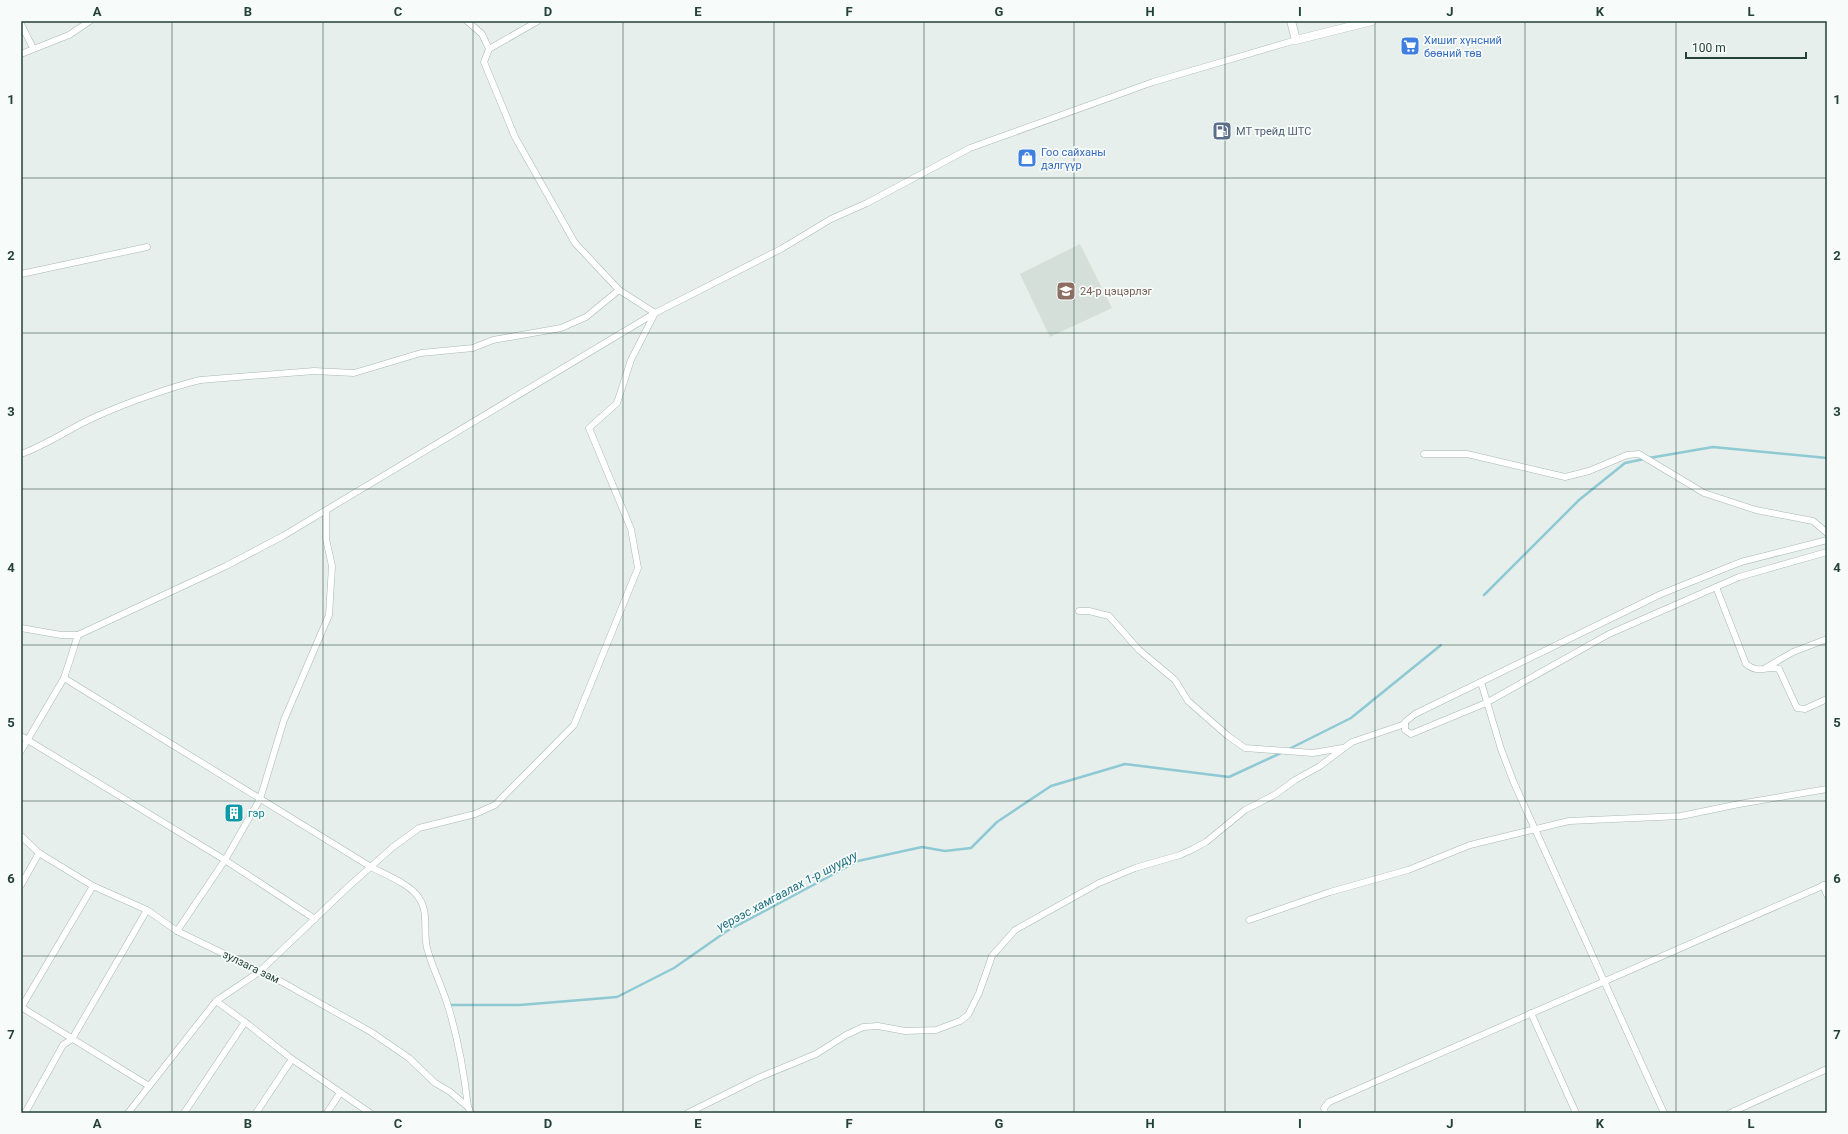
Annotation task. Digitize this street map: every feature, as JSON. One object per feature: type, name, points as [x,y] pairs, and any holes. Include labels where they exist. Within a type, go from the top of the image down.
[{"type":"street","points":[[21,54],[69,35],[90,21]]},
{"type":"street","points":[[467,21],[482,34],[489,48]]},
{"type":"street","points":[[538,21],[489,48],[484,62],[514,137],[575,243],[619,290],[655,313]]},
{"type":"street","points":[[1291,21],[1296,40]]},
{"type":"street","points":[[21,628],[61,635],[78,635],[226,566],[326,511],[655,313],[781,249],[832,219],[894,189],[970,148],[1153,82],[1296,40],[1372,21]]},
{"type":"street","points":[[21,24],[34,48]]},
{"type":"street","points":[[21,274],[147,247]]},
{"type":"street","points":[[21,454],[32,450],[95,417],[182,384],[225,377],[314,371],[354,373],[421,353],[473,348],[493,340],[561,328],[586,317],[619,290]]},
{"type":"street","points":[[128,1113],[216,1001],[259,972],[393,847],[420,828],[475,814],[495,805],[574,724],[638,568],[631,529],[588,428],[617,403],[631,360],[655,313]]},
{"type":"street","points":[[1424,454],[1467,454],[1565,477],[1590,471],[1627,455],[1639,454],[1704,493],[1756,510],[1813,521],[1827,533]]},
{"type":"street","points":[[177,930],[225,860],[260,799],[284,720],[329,615],[332,566],[326,539],[326,511]]},
{"type":"street","points":[[688,1113],[758,1078],[816,1054],[846,1035],[863,1027],[878,1026],[905,1031],[936,1030],[960,1021],[968,1015],[979,993],[992,956],[1015,930],[1099,883],[1135,868],[1180,855],[1206,842],[1245,810],[1276,794],[1352,742],[1405,724],[1415,714],[1661,594],[1741,562],[1827,540]]},
{"type":"street","points":[[1405,724],[1405,730],[1411,734],[1486,703],[1610,634],[1716,587],[1739,577],[1827,552]]},
{"type":"street","points":[[1716,587],[1746,664],[1752,669],[1779,669],[1797,708],[1805,709],[1827,699]]},
{"type":"street","points":[[1079,611],[1089,611],[1109,616],[1139,650],[1175,680],[1188,702],[1228,736],[1245,748],[1308,753],[1344,748]]},
{"type":"street","points":[[21,751],[64,678],[78,635]]},
{"type":"street","points":[[1760,670],[1792,652],[1827,639]]},
{"type":"street","points":[[64,678],[371,867],[410,889],[419,896],[424,906],[427,947],[447,1002],[462,1061],[469,1110]]},
{"type":"street","points":[[1481,682],[1486,703],[1501,748],[1535,830],[1664,1113]]},
{"type":"street","points":[[21,736],[225,860],[315,919]]},
{"type":"street","points":[[1249,920],[1330,892],[1408,870],[1470,845],[1569,821],[1681,816],[1739,804],[1827,789]]},
{"type":"street","name":"зулзага зам","points":[[21,836],[39,853],[93,886],[147,910],[177,930],[259,972],[282,982],[371,1032],[409,1058],[435,1083],[449,1091],[469,1110]]},
{"type":"street","points":[[21,885],[39,853]]},
{"type":"street","points":[[1325,1113],[1324,1108],[1329,1102],[1825,884],[1827,895]]},
{"type":"street","points":[[93,886],[21,1008],[149,1086]]},
{"type":"street","points":[[25,1113],[63,1044],[72,1039],[147,910]]},
{"type":"street","points":[[216,1001],[292,1060],[370,1113]]},
{"type":"street","points":[[1531,1013],[1576,1113]]},
{"type":"street","points":[[184,1113],[245,1022]]},
{"type":"street","points":[[256,1113],[292,1060]]},
{"type":"street","points":[[1730,1113],[1827,1069]]},
{"type":"street","points":[[327,1113],[340,1093]]},
{"type":"shaded area","name":"24-р цэцэрлэг","points":[[1080,244],[1112,308],[1050,337],[1020,274]]},
{"type":"waterway","name":"үерээс хамгаалах 1-р шуудуу","points":[[1649,458],[1713,447],[1827,458]]},
{"type":"waterway","name":"үерээс хамгаалах 1-р шуудуу","points":[[1484,595],[1579,500],[1625,463],[1644,459]]},
{"type":"waterway","name":"үерээс хамгаалах 1-р шуудуу","points":[[1287,750],[1351,718],[1441,645]]},
{"type":"waterway","name":"үерээс хамгаалах 1-р шуудуу","points":[[450,1005],[520,1005],[617,997],[674,968],[727,931],[858,861],[922,847],[945,851],[971,848],[997,822],[1051,786],[1125,764],[1229,777],[1283,752]]},
{"type":"place","name":"Хишиг хүнсний бөөний төв","points":[[1410,46]]},
{"type":"place","name":"МТ трейд ШТС","points":[[1222,131]]},
{"type":"place","name":"Гоо сайханы дэлгүүр","points":[[1027,158]]},
{"type":"place","name":"24-р цэцэрлэг","points":[[1066,291]]},
{"type":"place","name":"гэр","points":[[234,813]]}]
